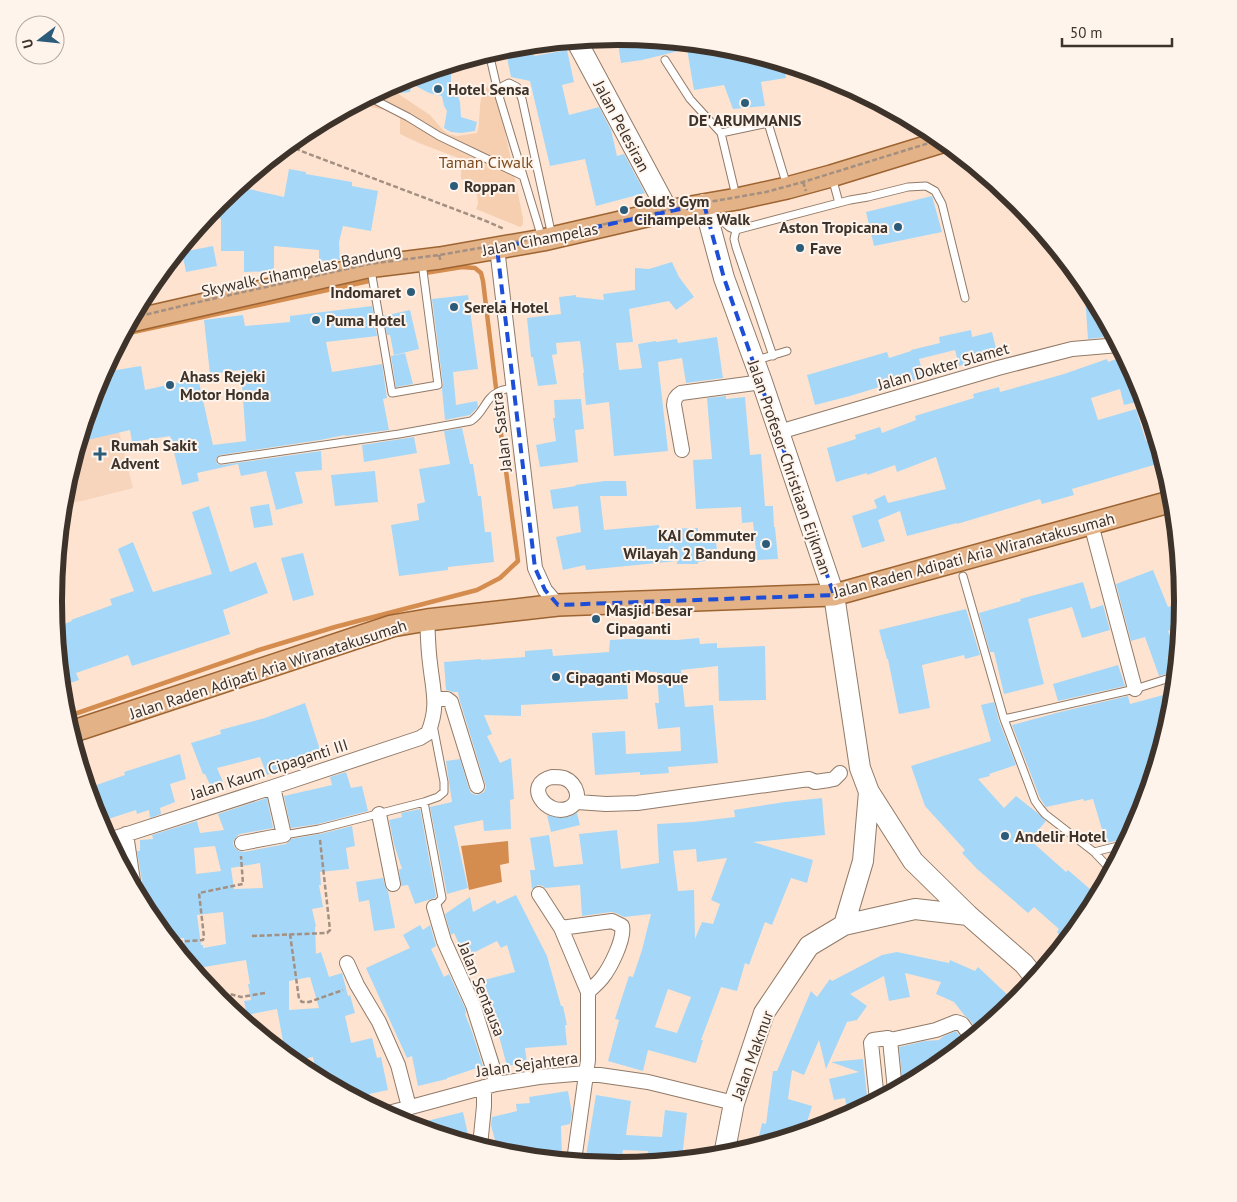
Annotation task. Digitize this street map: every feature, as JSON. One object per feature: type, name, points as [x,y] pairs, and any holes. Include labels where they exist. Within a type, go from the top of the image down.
[{"type":"main road","name":"Jalan Pelesiran","points":[[579,46],[668,211]]},
{"type":"main road","name":"Jalan Cihampelas","points":[[140,318],[370,267],[434,259],[497,248],[668,211],[799,187],[933,143]]},
{"type":"main road","name":"Jalan Profesor Christiaan Eijkman","points":[[704,204],[724,278],[764,358],[762,382],[834,595],[848,771],[868,792],[913,861],[968,915],[1024,964],[1032,974]]},
{"type":"main road","name":"Jalan Raden Adipati Aria Wiranatakusumah","points":[[78,730],[392,626],[427,620],[558,605],[834,595],[1166,503]]},
{"type":"main road","name":"Jalan Profesor Christiaan Eijkman","points":[[844,925],[863,861],[868,792]]},
{"type":"main road","points":[[844,925],[916,909],[968,915]]},
{"type":"main road","name":"Jalan Makmur","points":[[726,1146],[734,1103],[764,1013],[809,946],[844,925]]},
{"type":"street","name":"Jalan Sastra","points":[[497,248],[535,568],[545,590],[558,605]]},
{"type":"street","name":"Jalan Dokter Slamet","points":[[780,432],[1065,350],[1112,345]]},
{"type":"street","points":[[682,450],[674,405],[677,395],[762,382]]},
{"type":"street","points":[[1091,524],[1135,689]]},
{"type":"street","points":[[427,620],[435,699],[433,722]]},
{"type":"street","points":[[435,699],[447,699],[451,702],[477,786]]},
{"type":"street","name":"Jalan Kaum Cipaganti III","points":[[116,838],[420,738],[428,733],[433,722]]},
{"type":"street","points":[[576,802],[606,804],[637,803],[809,779],[815,773],[832,770],[848,771]]},
{"type":"street","points":[[242,843],[284,836],[272,787]]},
{"type":"street","points":[[378,814],[393,884]]},
{"type":"street","points":[[126,834],[131,868]]},
{"type":"street","points":[[539,894],[561,928],[588,992],[588,1060],[575,1155]]},
{"type":"street","name":"Jalan Sentausa","points":[[434,907],[444,942],[472,1005],[492,1066],[490,1085],[484,1106],[481,1139]]},
{"type":"street","points":[[561,928],[612,921],[622,926],[623,933],[612,963],[602,979],[588,992]]},
{"type":"street","points":[[347,962],[357,985],[379,1022],[398,1065],[409,1107]]},
{"type":"street","points":[[876,1093],[873,1040],[888,1038],[890,1040],[936,1030],[956,1022],[962,1024],[968,1033]]},
{"type":"street","points":[[890,1040],[894,1084]]},
{"type":"street","name":"Jalan Sejahtera","points":[[397,1111],[490,1085],[539,1077],[586,1073],[648,1082],[734,1103]]},
{"type":"lane","points":[[491,60],[523,176],[537,239]]},
{"type":"lane","points":[[665,60],[690,99],[721,133],[737,199]]},
{"type":"lane","points":[[500,96],[503,86],[509,83],[517,87],[522,99],[537,239]]},
{"type":"lane","points":[[376,101],[439,136],[523,176]]},
{"type":"lane","points":[[721,133],[768,122],[799,187]]},
{"type":"lane","points":[[831,176],[839,203]]},
{"type":"lane","points":[[704,204],[729,227],[736,230],[908,187],[926,186],[935,191],[942,204],[965,298]]},
{"type":"lane","points":[[736,230],[734,239],[764,358],[787,351]]},
{"type":"lane","points":[[370,267],[392,393],[438,385],[434,259]]},
{"type":"lane","points":[[221,460],[399,434],[471,421],[483,411],[492,395],[500,390],[514,388]]},
{"type":"lane","points":[[963,576],[1004,719],[1035,801],[1045,814],[1094,852],[1107,866]]},
{"type":"lane","points":[[1004,719],[1135,689],[1169,678]]},
{"type":"lane","points":[[284,836],[319,829],[438,797],[444,792],[444,782],[433,722]]},
{"type":"lane","points":[[424,802],[442,898],[434,907]]},
{"type":"lane","points":[[1094,852],[1117,846]]},
{"type":"path","name":"Skywalk Cihampelas Bandung","points":[[140,318],[194,303],[369,264],[434,259],[686,206],[799,187],[933,143]]},
{"type":"path","points":[[297,148],[510,232]]},
{"type":"path","points":[[252,936],[327,933],[330,930],[319,829]]},
{"type":"path","points":[[179,942],[203,940],[199,893],[243,884],[240,847],[242,843]]},
{"type":"path","points":[[290,934],[299,999],[302,1002],[309,1002],[357,985]]},
{"type":"path","points":[[226,995],[241,997],[265,993]]},
{"type":"highlighted area","points":[[704,204],[724,278],[834,595],[558,605],[545,590],[535,568],[497,248]]},
{"type":"shaded area","name":"Rumah Sakit Advent","points":[[110,377],[116,420],[133,488],[71,503],[81,457],[92,422]]},
{"type":"shaded area","points":[[508,841],[509,863],[500,865],[502,882],[469,890],[461,846]]},
{"type":"green space","name":"Taman Ciwalk","points":[[492,85],[497,92],[523,218],[523,224],[520,227],[476,209],[478,203],[476,185],[461,179],[461,159],[400,134],[400,118],[389,111],[366,106],[395,92],[430,115],[448,134],[457,136],[477,133],[480,106],[485,89]]},
{"type":"building","points":[[618,45],[685,49],[642,60],[621,63]]},
{"type":"building","points":[[567,50],[574,82],[562,85],[569,115],[599,107],[611,130],[617,156],[624,154],[645,193],[596,206],[585,159],[550,166],[530,81],[511,77],[507,57],[533,52],[534,56]]},
{"type":"building","points":[[687,50],[762,64],[785,71],[786,78],[761,82],[765,106],[733,109],[724,85],[694,90]]},
{"type":"building","name":"Hotel Sensa","points":[[451,72],[451,84],[460,102],[461,117],[477,122],[475,131],[461,133],[451,132],[444,128],[447,111],[442,96],[429,93],[413,85]]},
{"type":"building","name":"Hotel Sensa","points":[[412,85],[410,92],[400,93],[399,90]]},
{"type":"building","points":[[289,169],[352,182],[352,186],[378,191],[371,231],[343,226],[339,242],[340,260],[319,261],[319,250],[274,246],[274,271],[244,272],[244,251],[221,251],[221,219],[216,217],[251,184],[249,189],[284,197]]},
{"type":"building","points":[[932,196],[942,232],[874,246],[866,212]]},
{"type":"building","points":[[213,246],[217,266],[186,272],[183,256],[186,251]]},
{"type":"building","points":[[672,262],[679,277],[694,297],[676,310],[669,301],[629,309],[633,342],[616,343],[619,370],[642,368],[638,344],[677,339],[678,343],[717,337],[723,378],[686,383],[682,358],[658,362],[668,451],[614,456],[609,402],[586,405],[580,341],[556,343],[557,354],[552,355],[557,384],[538,386],[533,357],[531,357],[527,318],[561,314],[559,297],[576,295],[576,297],[604,300],[603,294],[635,290],[635,268],[649,269]]},
{"type":"building","points":[[468,295],[478,369],[453,372],[456,405],[477,401],[478,407],[470,415],[445,420],[443,384],[432,299]]},
{"type":"building","points":[[1085,299],[1107,337],[1088,339]]},
{"type":"building","points":[[372,306],[377,336],[326,342],[332,372],[382,364],[387,398],[383,399],[389,430],[220,455],[216,459],[217,464],[222,465],[321,451],[322,470],[295,472],[303,503],[276,510],[266,471],[241,476],[238,464],[197,473],[199,481],[182,485],[170,436],[132,442],[130,430],[86,440],[113,371],[141,366],[145,390],[198,378],[213,445],[246,441],[241,370],[210,374],[204,320],[243,315],[245,326],[290,322],[290,316]]},
{"type":"building","points":[[410,310],[419,349],[394,355],[390,335],[387,335],[384,316]]},
{"type":"building","points":[[971,330],[972,337],[992,332],[998,356],[959,366],[955,350],[919,359],[924,377],[900,385],[899,381],[815,405],[807,375],[887,352],[889,358],[940,343],[939,337]]},
{"type":"building","points":[[405,353],[413,384],[396,387],[391,356]]},
{"type":"building","points":[[1118,358],[1137,402],[1124,405],[1120,389],[1091,398],[1098,420],[1136,409],[1146,441],[1150,439],[1158,464],[1072,489],[1074,495],[1042,504],[1040,499],[957,524],[907,536],[900,511],[878,520],[885,541],[862,548],[852,516],[877,508],[874,500],[885,495],[888,503],[946,489],[936,457],[897,472],[895,465],[867,475],[867,473],[836,482],[827,448],[856,439],[855,435],[880,427],[882,433],[916,420],[915,416],[974,398],[973,394],[999,387],[1000,392],[1064,374],[1107,359],[1108,362]]},
{"type":"building","points":[[726,396],[726,399],[745,397],[750,455],[761,454],[765,506],[773,506],[778,559],[757,560],[753,522],[742,523],[741,507],[696,509],[693,460],[712,459],[707,398]]},
{"type":"building","points":[[581,399],[584,429],[575,430],[578,462],[540,467],[536,445],[556,441],[553,418],[555,418],[554,400]]},
{"type":"building","points":[[462,428],[470,464],[473,464],[478,496],[481,496],[485,532],[491,532],[494,562],[448,567],[448,570],[399,576],[391,525],[419,520],[417,504],[425,502],[419,469],[450,464],[444,431]]},
{"type":"building","points":[[414,437],[417,453],[364,462],[362,445]]},
{"type":"building","points":[[375,471],[378,502],[335,506],[331,475]]},
{"type":"building","points":[[605,481],[626,481],[627,496],[600,496],[604,530],[659,525],[659,529],[698,528],[698,536],[715,534],[718,559],[698,562],[698,564],[677,564],[677,561],[586,570],[585,565],[563,570],[556,537],[581,532],[578,506],[553,509],[550,490]]},
{"type":"building","points":[[269,504],[273,525],[254,528],[250,507]]},
{"type":"building","points":[[209,506],[230,572],[256,562],[268,593],[223,610],[230,634],[132,666],[128,655],[76,673],[79,680],[69,684],[63,624],[112,605],[110,599],[134,591],[118,549],[133,542],[153,592],[212,574],[192,512]]},
{"type":"building","points":[[303,553],[314,595],[293,601],[281,558]]},
{"type":"building","points":[[1153,570],[1168,607],[1174,605],[1173,629],[1168,631],[1173,642],[1170,673],[1159,676],[1145,637],[1131,641],[1116,584]]},
{"type":"building","points":[[1083,582],[1091,609],[1103,605],[1110,630],[1082,638],[1072,607],[1028,619],[1044,684],[1004,694],[994,652],[990,652],[979,613],[1021,601],[1020,599]]},
{"type":"building","points":[[966,609],[980,655],[965,659],[964,655],[922,665],[930,708],[899,714],[888,659],[879,630]]},
{"type":"building","points":[[699,638],[700,644],[717,643],[717,648],[765,646],[766,700],[719,701],[718,666],[681,670],[685,707],[713,705],[718,763],[668,767],[669,773],[640,775],[640,772],[595,775],[592,733],[625,731],[626,754],[681,751],[680,727],[658,729],[655,703],[659,703],[657,672],[626,671],[628,699],[521,705],[521,716],[484,715],[492,734],[487,736],[500,763],[511,758],[514,799],[510,800],[511,829],[484,831],[483,820],[454,826],[468,888],[447,894],[430,807],[452,802],[446,761],[460,759],[471,793],[480,794],[484,792],[486,787],[458,692],[446,690],[444,662],[525,657],[525,651],[552,649],[553,656],[609,652],[610,640],[677,640]]},
{"type":"building","points":[[1118,665],[1125,686],[1058,701],[1053,684]]},
{"type":"building","points":[[1168,684],[1167,693],[1163,686]]},
{"type":"building","points":[[1167,694],[1156,745],[1132,814],[1120,840],[1106,843],[1093,799],[1084,801],[1083,799],[1046,807],[1040,798],[1012,725],[1128,696],[1130,704]]},
{"type":"building","points":[[994,702],[999,721],[1016,765],[978,779],[1004,808],[1016,796],[1046,821],[1030,840],[1066,872],[1068,870],[1093,891],[1061,938],[1057,932],[1059,929],[1034,907],[1028,913],[977,869],[962,853],[965,850],[925,806],[911,766],[991,741],[981,705]]},
{"type":"building","points":[[305,703],[322,756],[267,775],[260,757],[217,768],[223,782],[211,787],[205,774],[203,774],[191,743],[221,734],[220,730],[265,718]]},
{"type":"building","points":[[180,754],[186,779],[170,784],[175,802],[160,808],[161,814],[150,818],[149,810],[137,814],[136,810],[107,819],[94,786],[125,775],[124,772]]},
{"type":"building","points":[[346,772],[351,788],[362,786],[368,811],[318,824],[291,828],[284,796],[332,785],[330,777]]},
{"type":"building","points":[[267,798],[273,828],[237,836],[233,844],[239,851],[244,852],[286,844],[291,839],[352,826],[355,846],[346,848],[349,869],[320,872],[321,885],[319,885],[323,907],[312,909],[316,926],[316,954],[321,952],[329,977],[342,973],[355,1013],[345,1016],[351,1043],[372,1038],[377,1058],[381,1057],[388,1090],[369,1094],[371,1099],[340,1083],[315,1066],[313,1057],[304,1059],[280,1042],[283,1041],[277,1009],[247,1014],[244,1001],[251,1000],[246,960],[204,967],[204,973],[184,948],[184,938],[177,938],[156,910],[143,888],[137,851],[140,851],[140,840],[153,839],[152,835],[197,821],[200,833],[224,830],[218,814]],"holes":[[[215,846],[221,871],[196,874],[194,848]],[[260,863],[263,888],[234,889],[231,868]],[[223,912],[226,944],[203,948],[197,915]],[[310,977],[319,1008],[289,1010],[289,981]]]},
{"type":"building","points":[[822,798],[825,835],[753,842],[813,860],[807,883],[791,878],[772,925],[765,922],[749,965],[745,963],[737,991],[721,987],[701,1040],[703,1040],[696,1063],[648,1050],[643,1071],[608,1061],[619,1020],[615,1019],[629,976],[633,977],[651,914],[624,917],[611,912],[582,916],[580,885],[545,888],[538,885],[532,889],[530,870],[535,870],[530,838],[549,835],[554,867],[583,864],[579,834],[617,830],[621,869],[659,863],[657,824],[735,817],[734,810]],"holes":[[[696,849],[697,862],[727,858],[711,900],[720,904],[713,924],[702,922],[695,939],[694,890],[678,891],[673,851]],[[668,989],[691,997],[677,1033],[655,1027]]]},
{"type":"building","points":[[420,809],[436,896],[435,898],[415,904],[408,885],[401,886],[399,869],[402,869],[389,820],[402,817],[401,813]]},
{"type":"building","points":[[577,813],[580,825],[551,832],[547,815],[562,818]]},
{"type":"building","points":[[383,878],[388,891],[395,928],[374,931],[369,900],[359,902],[356,882]]},
{"type":"building","points":[[516,895],[547,956],[561,1006],[563,1006],[567,1025],[565,1025],[567,1045],[525,1048],[527,1063],[507,1066],[484,980],[515,972],[507,945],[501,948],[497,941],[465,957],[454,933],[451,935],[445,914],[470,897],[473,912],[495,900],[497,904]]},
{"type":"building","points":[[420,925],[423,930],[430,925],[436,946],[431,949],[444,977],[449,974],[465,1008],[465,1014],[483,1066],[447,1079],[418,1086],[412,1056],[407,1058],[366,968],[410,948],[403,935]]},
{"type":"building","points":[[897,952],[949,963],[950,960],[975,971],[978,967],[1009,997],[975,1027],[954,1002],[936,994],[941,982],[905,973],[910,997],[889,1001],[884,976],[850,994],[867,1006],[857,1020],[847,1022],[826,1069],[819,1040],[804,1075],[792,1070],[788,1099],[812,1106],[807,1124],[759,1139],[762,1123],[766,1124],[773,1071],[777,1071],[811,991],[817,997],[830,979],[832,981],[882,955]]},
{"type":"building","points":[[956,1031],[961,1038],[902,1079],[899,1047],[939,1040]]},
{"type":"building","points":[[863,1059],[867,1098],[847,1108],[845,1098],[834,1100],[829,1079],[859,1072],[831,1062]]},
{"type":"building","points":[[568,1091],[572,1114],[570,1124],[561,1126],[562,1154],[496,1143],[491,1125],[492,1117],[517,1111],[516,1104],[530,1103],[529,1097]]},
{"type":"building","points":[[596,1095],[631,1101],[626,1135],[662,1137],[665,1110],[687,1113],[683,1153],[647,1156],[648,1151],[623,1150],[622,1157],[586,1156]]},
{"type":"building","points":[[463,1112],[468,1136],[440,1127],[425,1122]]},
{"type":"waterway","points":[[425,273],[462,267],[475,268],[481,273],[496,388]]},
{"type":"waterway","points":[[132,332],[369,281]]},
{"type":"waterway","points":[[74,714],[259,650],[335,627],[477,590],[500,578],[518,561],[496,396]]},
{"type":"place","name":"Hotel Sensa","points":[[438,89]]},
{"type":"place","name":"DE' ARUMMANIS","points":[[745,103]]},
{"type":"place","name":"Roppan","points":[[454,186]]},
{"type":"place","name":"Gold's Gym Cihampelas Walk","points":[[624,210]]},
{"type":"place","name":"Aston Tropicana","points":[[898,227]]},
{"type":"place","name":"Fave","points":[[800,248]]},
{"type":"place","name":"Indomaret","points":[[411,292]]},
{"type":"place","name":"Serela Hotel","points":[[454,307]]},
{"type":"place","name":"Puma Hotel","points":[[316,320]]},
{"type":"place","name":"Ahass Rejeki Motor Honda","points":[[170,385]]},
{"type":"place","name":"Rumah Sakit Advent","points":[[100,454]]},
{"type":"place","name":"KAI Commuter Wilayah 2 Bandung","points":[[766,544]]},
{"type":"place","name":"Masjid Besar Cipaganti","points":[[596,619]]},
{"type":"place","name":"Cipaganti Mosque","points":[[556,677]]},
{"type":"place","name":"Andelir Hotel","points":[[1005,836]]}]
